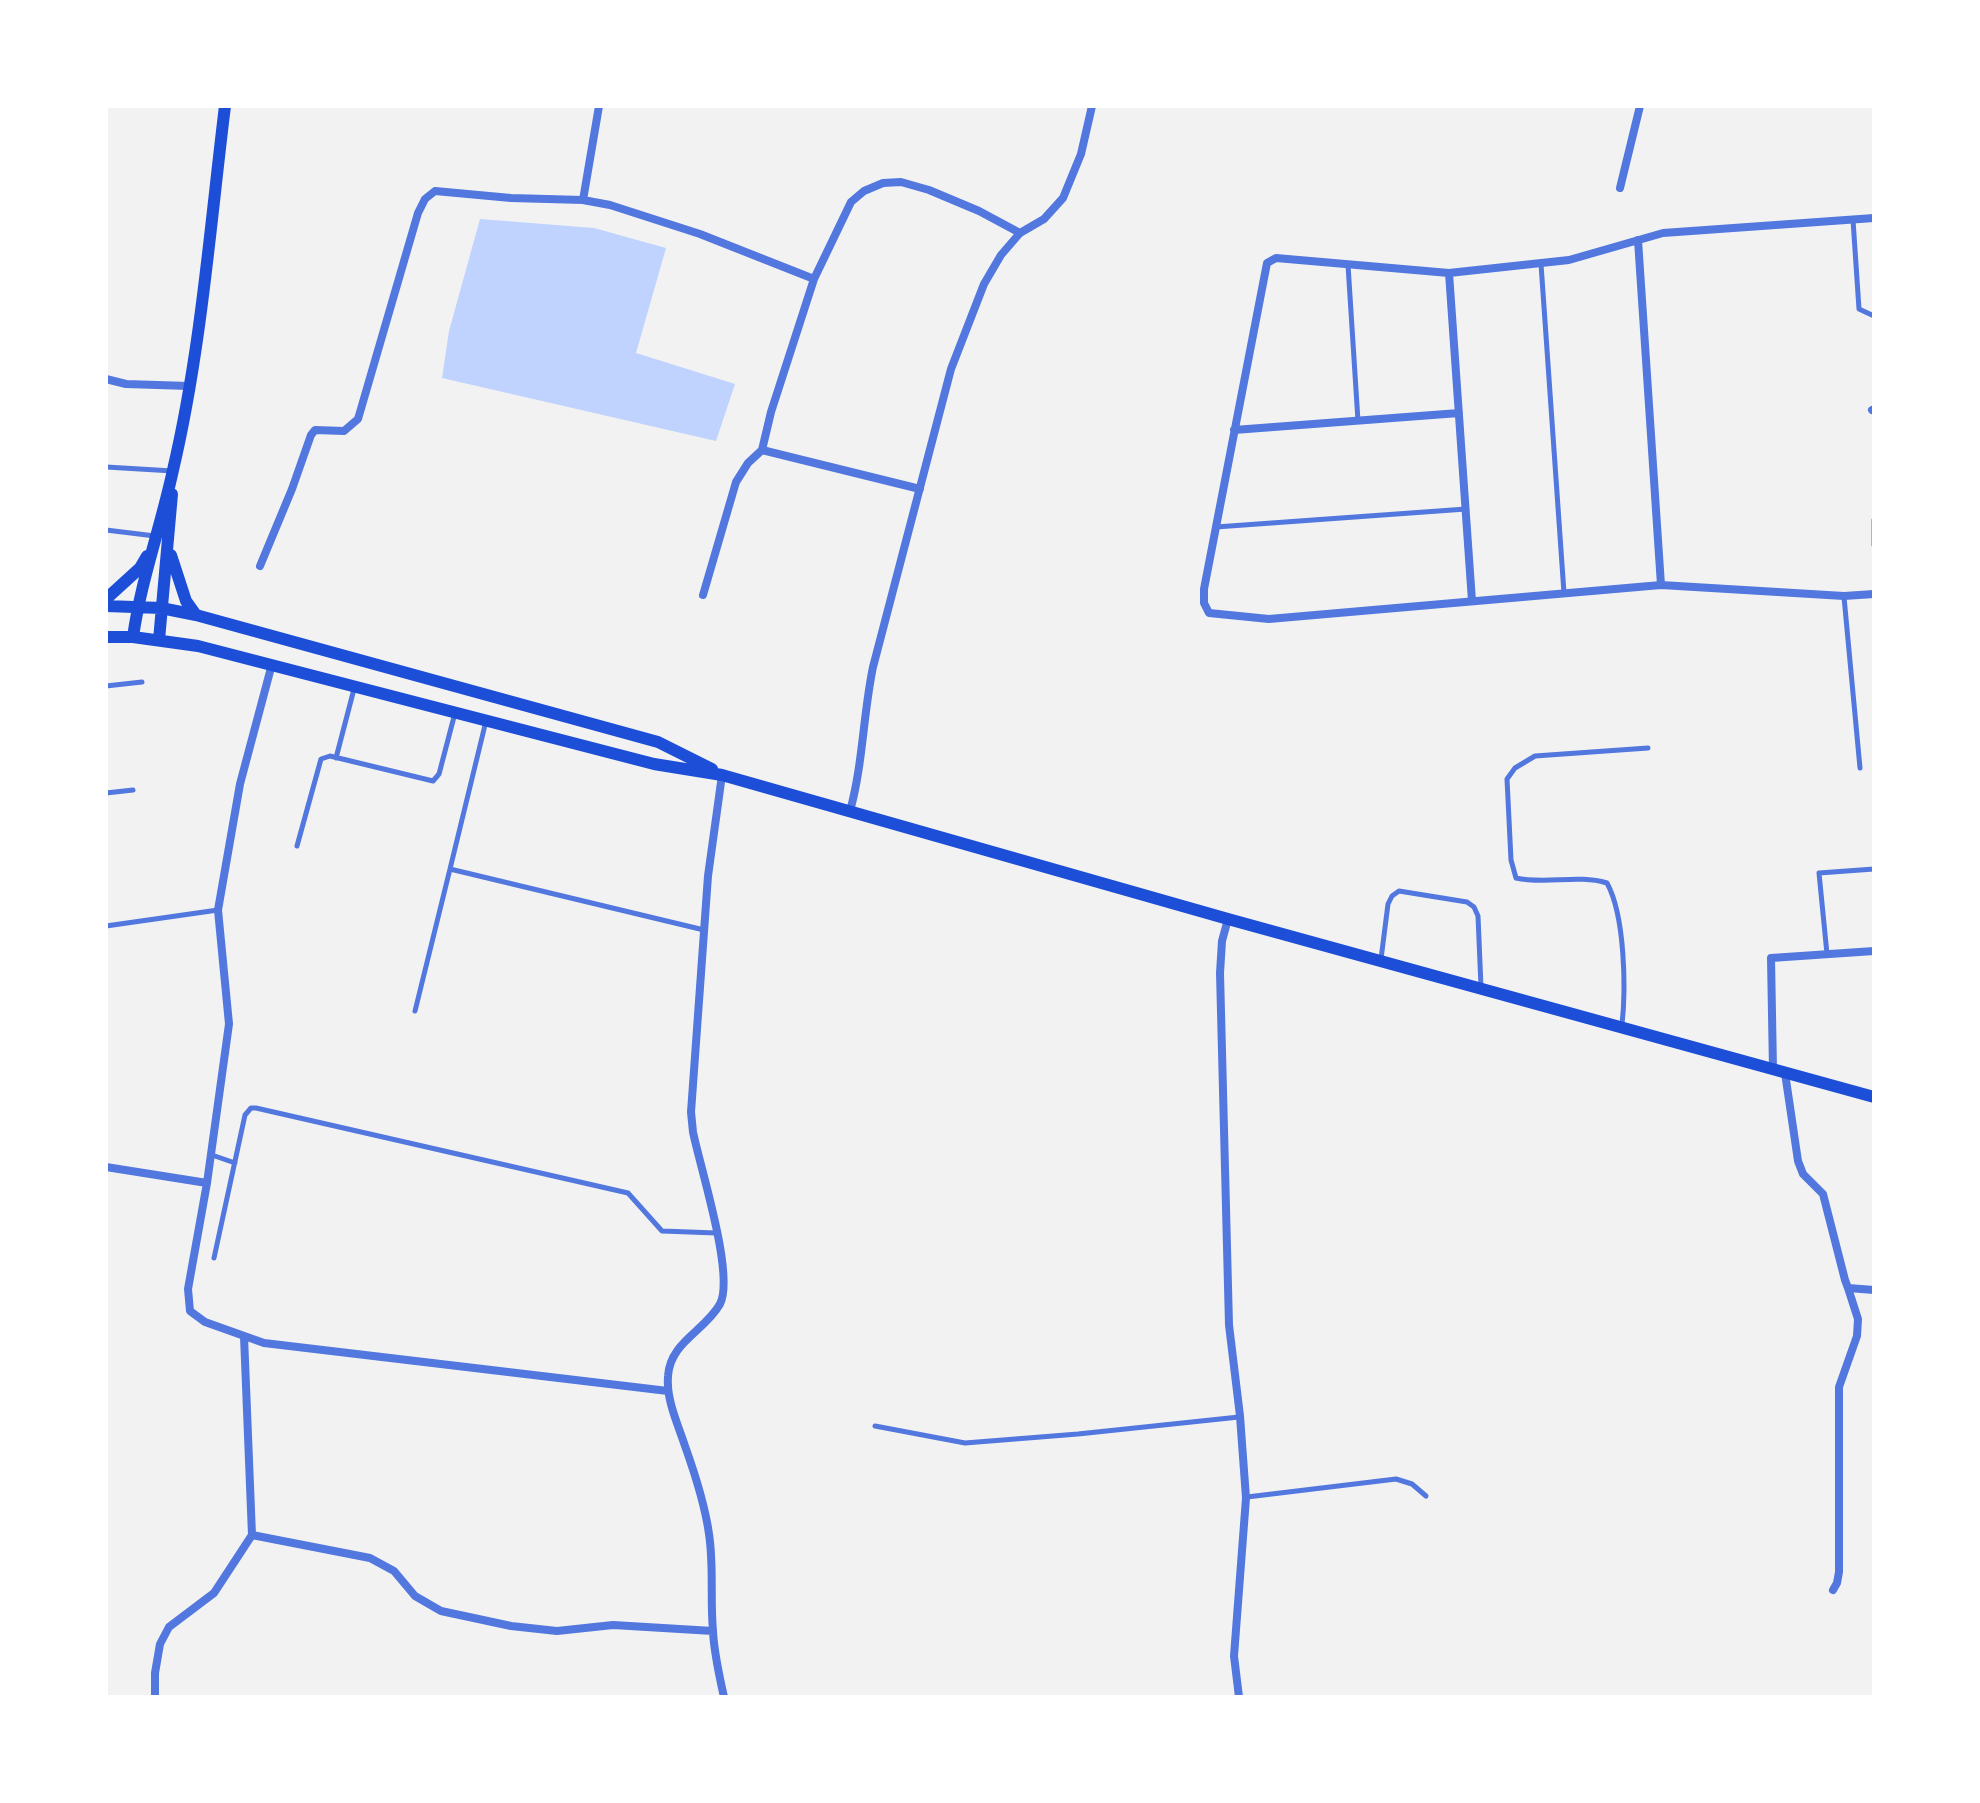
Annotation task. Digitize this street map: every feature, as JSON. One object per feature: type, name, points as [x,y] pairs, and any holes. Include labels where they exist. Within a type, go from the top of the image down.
[{"type":"main road","points":[[133,637],[137,606],[173,471],[189,386],[225,106]]},
{"type":"main road","points":[[159,640],[173,471]]},
{"type":"main road","points":[[106,599],[140,568],[154,541]]},
{"type":"main road","points":[[169,544],[186,601],[196,615]]},
{"type":"main road","points":[[106,606],[161,608],[196,615],[658,742],[722,775]]},
{"type":"main road","points":[[106,637],[133,637],[198,646],[654,764],[722,775],[1228,919],[1874,1097]]},
{"type":"street","points":[[583,200],[599,106]]},
{"type":"street","points":[[850,811],[861,768],[865,704],[873,667],[951,369],[984,284],[1001,255],[1020,233],[1044,219],[1063,198],[1081,154],[1092,106]]},
{"type":"street","points":[[1620,188],[1640,106]]},
{"type":"street","points":[[703,595],[736,482],[748,463],[762,450],[771,412],[814,279],[851,202],[864,191],[883,183],[901,182],[979,211],[1020,233]]},
{"type":"street","points":[[260,566],[311,435],[315,430],[344,431],[358,419],[418,213],[425,199],[435,191],[583,200],[610,205],[700,234],[814,279]]},
{"type":"street","points":[[1874,218],[1663,233],[1569,260],[1449,273],[1276,258],[1267,263],[1204,589],[1204,603],[1209,613],[1269,619],[1661,585],[1844,596],[1874,594]]},
{"type":"street","points":[[1638,240],[1661,585]]},
{"type":"street","points":[[1449,273],[1472,601]]},
{"type":"street","points":[[106,379],[126,384],[189,386]]},
{"type":"street","points":[[1234,430],[1459,413]]},
{"type":"street","points":[[762,450],[920,489]]},
{"type":"street","points":[[272,664],[240,784],[218,910],[229,1024],[207,1183],[188,1289],[190,1311],[205,1322],[264,1343],[668,1391]]},
{"type":"street","points":[[722,775],[711,850],[691,1112],[723,1273],[721,1302],[706,1322],[683,1341],[667,1374],[668,1391],[709,1533],[713,1631],[724,1697]]},
{"type":"street","points":[[1228,919],[1222,941],[1220,973],[1226,1246],[1229,1325],[1246,1498],[1234,1656],[1239,1697]]},
{"type":"street","points":[[1833,1590],[1839,1572],[1839,1387],[1857,1336],[1858,1319],[1840,1268],[1823,1194],[1803,1174],[1798,1161],[1779,1071],[1771,958],[1874,951]]},
{"type":"street","points":[[106,1167],[207,1183]]},
{"type":"street","points":[[1848,1288],[1874,1290]]},
{"type":"street","points":[[155,1697],[160,1644],[169,1627],[214,1593],[252,1535],[244,1336]]},
{"type":"street","points":[[252,1535],[370,1558],[394,1571],[415,1596],[441,1611],[511,1626],[557,1631],[613,1625],[713,1631]]},
{"type":"lane","points":[[1853,219],[1859,309],[1874,316]]},
{"type":"lane","points":[[1540,263],[1564,593]]},
{"type":"lane","points":[[1348,264],[1358,421]]},
{"type":"lane","points":[[106,467],[173,471]]},
{"type":"lane","points":[[1216,527],[1466,509]]},
{"type":"lane","points":[[1874,520],[1874,545]]},
{"type":"lane","points":[[106,530],[154,541]]},
{"type":"lane","points":[[1844,596],[1860,768]]},
{"type":"lane","points":[[106,686],[142,682]]},
{"type":"lane","points":[[336,758],[355,686]]},
{"type":"lane","points":[[297,846],[318,763],[325,756],[433,781],[439,774],[455,712]]},
{"type":"lane","points":[[415,1011],[486,720]]},
{"type":"lane","points":[[1622,1026],[1623,958],[1614,895],[1607,883],[1594,879],[1534,882],[1516,878],[1511,860],[1507,779],[1515,768],[1535,756],[1648,748]]},
{"type":"lane","points":[[106,793],[133,790]]},
{"type":"lane","points":[[450,869],[705,931]]},
{"type":"lane","points":[[1827,954],[1819,873],[1874,869]]},
{"type":"lane","points":[[1381,959],[1388,904],[1399,891],[1467,902],[1474,907],[1478,916],[1481,987]]},
{"type":"lane","points":[[106,926],[218,910]]},
{"type":"lane","points":[[214,1258],[245,1115],[256,1108],[628,1193],[662,1231],[716,1233]]},
{"type":"lane","points":[[211,1155],[235,1163]]},
{"type":"lane","points":[[875,1426],[965,1443],[1240,1416]]},
{"type":"lane","points":[[1246,1498],[1396,1479],[1412,1484],[1426,1496]]},
{"type":"water","points":[[480,219],[594,228],[666,248],[636,353],[735,384],[716,441],[442,378],[449,331]]}]
